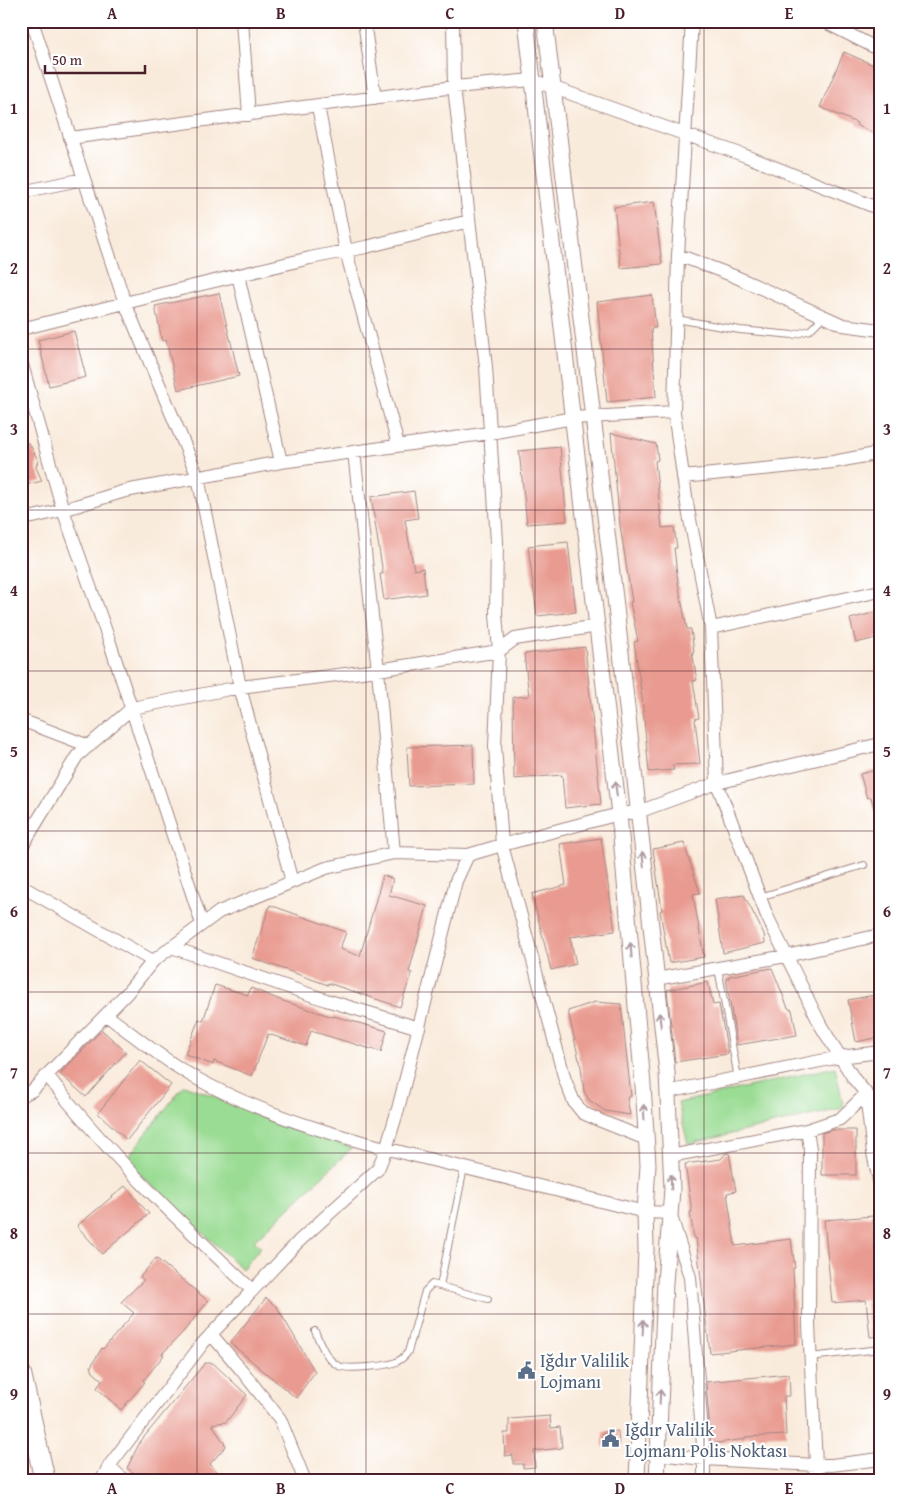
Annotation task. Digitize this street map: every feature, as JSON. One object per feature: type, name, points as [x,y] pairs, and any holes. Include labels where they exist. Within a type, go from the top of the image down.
[{"type":"highway","points":[[21,1374],[45,1481]]},
{"type":"street","points":[[32,21],[125,303],[198,478],[240,687],[292,882]]},
{"type":"street","points":[[242,21],[249,115]]},
{"type":"street","points":[[364,21],[375,98]]},
{"type":"street","points":[[453,21],[454,87],[486,367],[497,542],[496,614],[499,651],[495,746],[502,845],[548,1019],[574,1102],[583,1112],[601,1122],[646,1139]]},
{"type":"street","points":[[526,21],[619,814],[642,1075],[648,1165],[645,1212],[646,1250],[638,1481]]},
{"type":"street","points":[[545,21],[594,417],[667,1072],[672,1189],[657,1481]]},
{"type":"street","points":[[692,21],[678,255],[674,412],[687,504],[711,628],[717,783],[767,916],[786,956],[821,1026],[854,1079],[880,1110]]},
{"type":"street","points":[[823,21],[880,50]]},
{"type":"street","points":[[70,138],[454,87],[532,80],[746,156],[880,210]]},
{"type":"street","points":[[318,106],[346,251],[398,446]]},
{"type":"street","points":[[21,192],[84,178]]},
{"type":"street","points":[[21,329],[238,275],[469,221]]},
{"type":"street","points":[[678,255],[734,276],[843,325],[880,330]]},
{"type":"street","points":[[238,275],[281,462]]},
{"type":"street","points":[[21,362],[63,510],[110,640],[202,924]]},
{"type":"street","points":[[21,518],[63,510],[125,491],[281,462],[490,433],[573,418],[674,412]]},
{"type":"street","points":[[354,452],[378,670],[394,853]]},
{"type":"street","points":[[683,477],[833,462],[880,453]]},
{"type":"street","points":[[711,628],[880,591]]},
{"type":"street","points":[[21,848],[77,756],[132,708],[240,687],[378,670],[499,651],[515,639],[598,626]]},
{"type":"street","points":[[21,720],[89,746]]},
{"type":"street","points":[[21,1096],[33,1090],[127,993],[153,961],[202,924],[219,912],[326,868],[394,853],[468,855],[619,814],[638,812],[717,783],[880,744]]},
{"type":"street","points":[[100,1481],[109,1466],[211,1334],[298,1242],[378,1169],[398,1109],[456,881],[468,855]]},
{"type":"street","points":[[21,886],[153,961]]},
{"type":"street","points":[[656,979],[786,956],[880,935]]},
{"type":"street","points":[[171,948],[326,1000],[419,1028]]},
{"type":"street","points":[[106,1014],[173,1064],[210,1085],[306,1125],[386,1149],[645,1212],[670,1214]]},
{"type":"street","points":[[667,1092],[840,1057],[880,1052]]},
{"type":"street","points":[[47,1075],[79,1116],[164,1207],[252,1290]]},
{"type":"street","points":[[670,1156],[807,1130],[840,1119],[866,1094]]},
{"type":"street","points":[[866,1094],[873,1153],[880,1185]]},
{"type":"street","points":[[807,1130],[810,1149],[809,1325],[816,1465],[814,1481]]},
{"type":"street","points":[[670,1214],[690,1277],[704,1459],[704,1481]]},
{"type":"street","points":[[211,1334],[280,1419],[305,1481]]},
{"type":"street","points":[[638,1452],[704,1459],[816,1465],[880,1459]]},
{"type":"street","points":[[109,1466],[125,1481]]},
{"type":"lane","points":[[676,319],[740,330],[793,335],[810,330],[822,315]]},
{"type":"lane","points":[[760,897],[864,865]]},
{"type":"lane","points":[[718,968],[738,1078]]},
{"type":"lane","points":[[440,1286],[464,1168]]},
{"type":"lane","points":[[315,1332],[332,1361],[340,1367],[351,1368],[392,1364],[408,1352],[425,1291],[432,1284],[488,1299]]},
{"type":"lane","points":[[810,1357],[880,1349]]},
{"type":"green space","points":[[835,1067],[844,1108],[688,1144],[678,1103]]},
{"type":"green space","points":[[184,1085],[352,1148],[254,1241],[261,1247],[242,1269],[125,1161]]},
{"type":"building","points":[[844,52],[880,68],[880,126],[876,134],[856,125],[857,123],[820,107]]},
{"type":"building","points":[[654,202],[662,264],[621,268],[614,207]]},
{"type":"building","points":[[219,293],[239,376],[178,390],[166,340],[162,341],[155,306]]},
{"type":"building","points":[[652,295],[656,328],[651,328],[656,397],[607,402],[597,302]]},
{"type":"building","points":[[74,331],[86,377],[49,386],[38,340]]},
{"type":"building","points":[[611,433],[656,444],[658,460],[655,461],[662,528],[674,527],[678,583],[687,629],[691,629],[694,652],[692,652],[697,680],[693,681],[699,718],[695,719],[700,764],[672,765],[674,770],[649,772],[642,698],[634,642],[638,641],[630,602],[632,602],[620,525]]},
{"type":"building","points":[[29,443],[38,460],[36,467],[42,481],[21,486],[21,447]]},
{"type":"building","points":[[560,447],[567,521],[527,524],[519,451]]},
{"type":"building","points":[[414,491],[418,518],[405,520],[414,570],[423,568],[426,594],[384,600],[380,574],[383,574],[371,497]]},
{"type":"building","points":[[568,542],[576,612],[537,616],[528,546]]},
{"type":"building","points":[[880,611],[880,637],[856,643],[850,619]]},
{"type":"building","points":[[585,647],[601,804],[565,808],[562,775],[514,779],[513,697],[529,696],[524,654]]},
{"type":"building","points":[[473,745],[474,784],[409,786],[407,747]]},
{"type":"building","points":[[880,769],[880,816],[876,816],[871,797],[867,798],[860,774]]},
{"type":"building","points":[[601,838],[615,931],[570,937],[576,964],[551,970],[532,894],[566,885],[560,844]]},
{"type":"building","points":[[684,843],[700,893],[693,894],[704,957],[669,963],[660,911],[662,910],[653,849]]},
{"type":"building","points":[[383,875],[393,879],[389,895],[427,906],[409,972],[412,973],[400,1007],[328,983],[328,985],[252,958],[270,905],[346,932],[340,949],[360,956]]},
{"type":"building","points":[[744,895],[764,934],[765,943],[723,953],[715,899]]},
{"type":"building","points":[[772,968],[788,1008],[792,1010],[797,1035],[737,1045],[726,978]]},
{"type":"building","points":[[708,982],[713,1005],[719,1004],[728,1054],[675,1062],[667,990]]},
{"type":"building","points":[[215,985],[248,995],[251,988],[280,1000],[333,1017],[387,1031],[381,1052],[311,1031],[306,1046],[268,1034],[252,1076],[214,1061],[213,1065],[185,1054],[199,1019],[203,1021]]},
{"type":"building","points":[[880,994],[880,1037],[856,1042],[848,1000]]},
{"type":"building","points":[[595,1002],[621,1004],[631,1096],[627,1098],[630,1115],[605,1111],[589,1100],[584,1091],[580,1060],[568,1011]]},
{"type":"building","points":[[102,1030],[126,1052],[86,1097],[60,1074]]},
{"type":"building","points":[[140,1060],[171,1085],[127,1140],[98,1113]]},
{"type":"building","points":[[832,1130],[856,1130],[856,1175],[822,1175],[822,1133]]},
{"type":"building","points":[[729,1153],[736,1191],[727,1193],[735,1246],[791,1239],[795,1268],[793,1268],[796,1344],[710,1353],[685,1164],[721,1159],[725,1154]]},
{"type":"building","points":[[125,1186],[149,1214],[102,1254],[77,1226]]},
{"type":"building","points":[[873,1216],[875,1248],[878,1248],[880,1267],[880,1336],[870,1337],[866,1300],[832,1303],[824,1220]]},
{"type":"building","points":[[156,1258],[208,1301],[184,1331],[162,1354],[164,1355],[143,1381],[145,1382],[121,1410],[97,1388],[102,1380],[93,1372],[91,1366],[102,1348],[134,1313],[121,1302],[144,1280],[140,1277]]},
{"type":"building","points":[[266,1298],[277,1307],[315,1372],[296,1398],[230,1343]]},
{"type":"building","points":[[205,1363],[213,1363],[247,1395],[226,1422],[212,1424],[226,1446],[210,1464],[226,1481],[150,1481],[141,1479],[127,1468],[140,1442]]},
{"type":"building","points":[[789,1374],[790,1396],[784,1396],[786,1435],[745,1437],[745,1439],[711,1444],[706,1382]]},
{"type":"building","name":"Iğdır Valilik Lojmanı","points":[[550,1416],[551,1428],[560,1427],[562,1448],[534,1451],[535,1467],[523,1468],[523,1464],[513,1464],[513,1455],[505,1456],[504,1433],[509,1433],[509,1419]]},
{"type":"building","name":"Iğdır Valilik Lojmanı Polis Noktası","points":[[618,1431],[619,1446],[603,1447],[603,1432]]},
{"type":"place","name":"Iğdır Valilik Lojmanı","points":[[526,1370]]},
{"type":"place","name":"Iğdır Valilik Lojmanı Polis Noktası","points":[[611,1439]]}]
